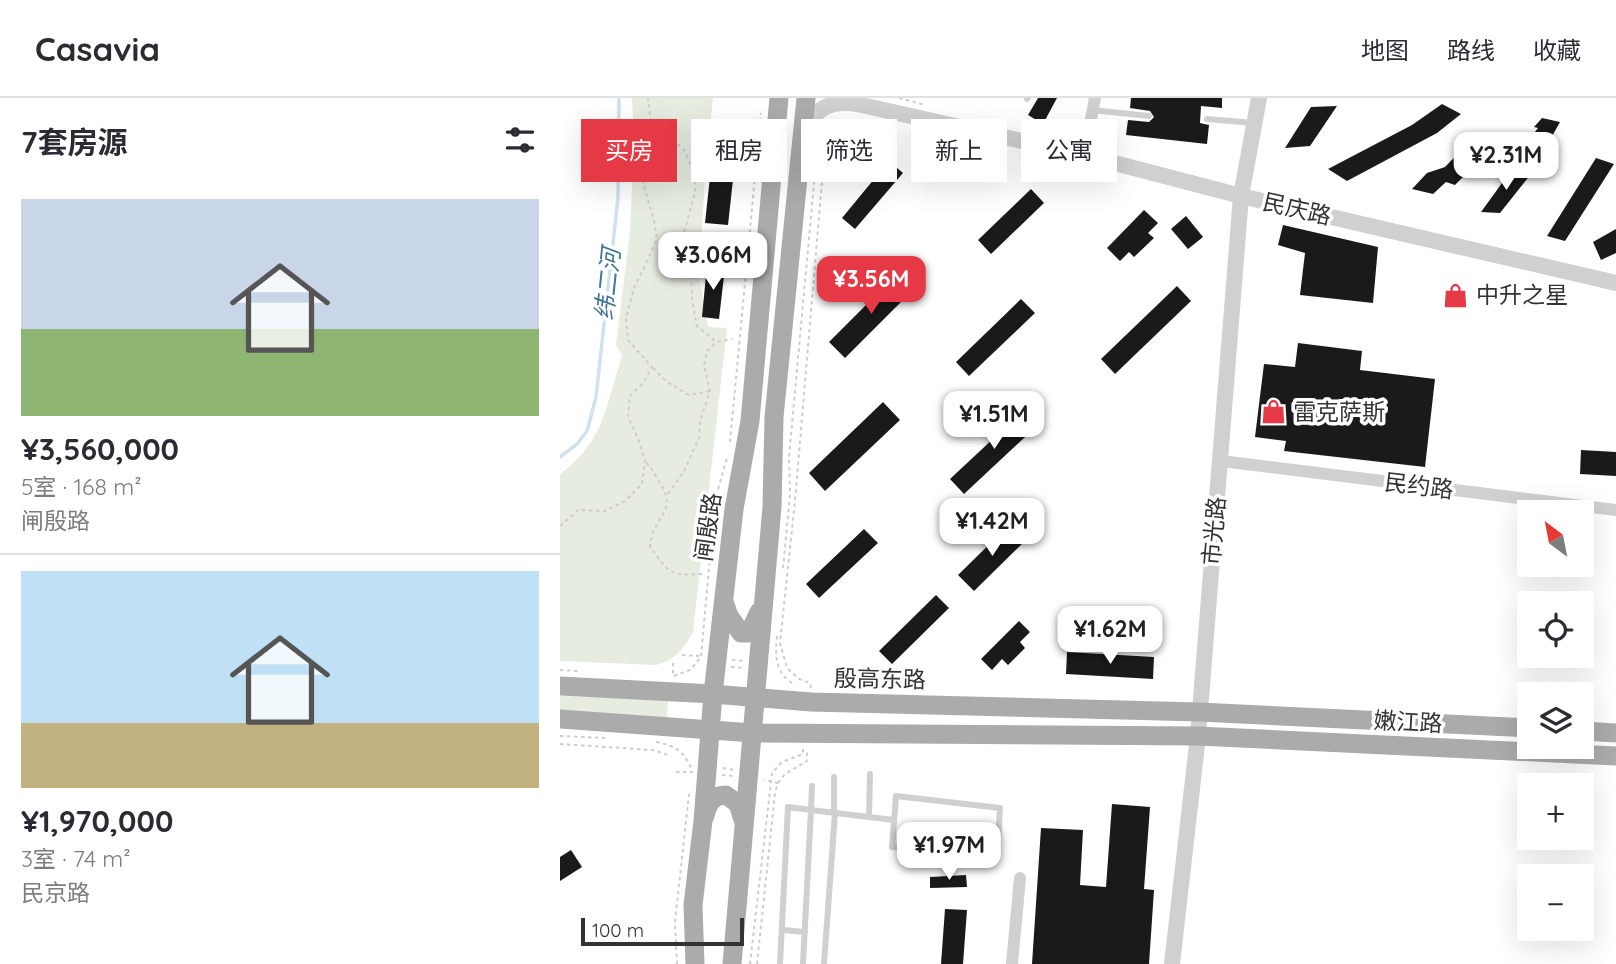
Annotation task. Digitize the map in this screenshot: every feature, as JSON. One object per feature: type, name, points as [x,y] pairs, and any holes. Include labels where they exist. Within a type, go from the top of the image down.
[{"type":"main road","name":"闸殷路","points":[[695,964],[694,905],[703,821],[697,768],[711,730],[711,660],[724,601],[734,509],[750,421],[779,98]]},
{"type":"main road","points":[[804,119],[806,98]]},
{"type":"main road","points":[[732,964],[756,696],[764,666],[771,596],[774,417],[801,155]]},
{"type":"main road","points":[[724,601],[737,629],[745,634],[771,596]]},
{"type":"main road","name":"殷高东路","points":[[560,686],[1199,712]]},
{"type":"main road","name":"嫩江路","points":[[1199,712],[1517,728]]},
{"type":"main road","points":[[560,719],[754,733],[1198,736]]},
{"type":"main road","points":[[1594,732],[1616,733]]},
{"type":"main road","name":"嫩江路","points":[[1198,736],[1616,756]]},
{"type":"main road","points":[[703,821],[709,804],[719,795],[726,795],[738,804],[744,824]]},
{"type":"street","name":"市光路","points":[[1172,964],[1198,736],[1241,196],[1259,98]]},
{"type":"street","points":[[812,119],[823,107],[836,101]]},
{"type":"street","name":"民庆路","points":[[836,101],[1021,141]]},
{"type":"street","name":"民庆路","points":[[1117,164],[1241,196],[1616,283]]},
{"type":"street","name":"民约路","points":[[1221,461],[1616,510]]},
{"type":"street","points":[[1012,964],[1020,878]]},
{"type":"lane","points":[[1093,104],[1149,116]]},
{"type":"lane","points":[[1207,119],[1255,124]]},
{"type":"lane","points":[[869,817],[870,774]]},
{"type":"lane","points":[[824,964],[835,813],[834,777]]},
{"type":"lane","points":[[803,964],[812,786]]},
{"type":"lane","points":[[896,796],[1000,808],[997,858],[892,847],[894,820],[896,796]]},
{"type":"lane","points":[[780,964],[788,807],[894,820]]},
{"type":"lane","points":[[782,930],[805,932]]},
{"type":"path","points":[[648,98],[650,119]]},
{"type":"path","points":[[673,676],[684,674],[696,664],[711,660],[764,666],[806,696],[810,683],[799,679],[787,668],[780,643],[795,501],[827,120],[832,115],[836,101]]},
{"type":"path","name":"闸殷路","points":[[711,660],[715,500],[729,449],[762,112]]},
{"type":"path","points":[[677,144],[684,150],[695,174],[695,193],[682,240],[691,267],[692,300],[697,326],[716,342]]},
{"type":"path","points":[[643,182],[657,240],[634,288],[626,318],[628,340],[667,382],[689,395],[710,391]]},
{"type":"path","points":[[782,572],[790,495],[789,457],[814,182]]},
{"type":"path","points":[[702,574],[678,575],[667,568],[650,547],[651,532],[665,512],[668,494],[694,454],[699,438],[700,421],[710,391],[704,365],[707,351],[716,342],[732,339]]},
{"type":"path","points":[[560,526],[578,510],[605,511],[625,501],[642,484],[645,461],[628,417],[629,396],[644,382],[652,367]]},
{"type":"path","points":[[645,461],[652,467],[668,494]]},
{"type":"path","points":[[764,666],[775,657],[771,596]]},
{"type":"path","points":[[682,655],[787,668]]},
{"type":"path","points":[[696,664],[711,660]]},
{"type":"path","points":[[778,783],[785,774],[807,761],[807,733]]},
{"type":"path","points":[[560,736],[610,739]]},
{"type":"path","points":[[647,741],[674,746],[697,768],[749,771]]},
{"type":"path","points":[[560,744],[653,750],[671,756]]},
{"type":"path","points":[[750,964],[772,773],[782,762],[803,754]]},
{"type":"shaded area","points":[[632,98],[713,98],[711,119],[691,119],[691,182],[705,182],[699,276],[708,327],[727,328],[693,632],[678,653],[656,665],[560,661],[560,474],[575,462],[595,436],[622,356],[616,345],[630,232],[632,182],[677,182],[677,119],[633,119]]},
{"type":"shaded area","points":[[560,696],[668,700],[667,719],[560,712]]},
{"type":"building","points":[[1038,98],[1057,98],[1046,119],[1035,119],[1028,115]]},
{"type":"building","points":[[1131,98],[1222,98],[1222,108],[1201,106],[1200,123],[1209,125],[1207,144],[1126,135],[1128,120],[1149,122],[1154,117],[1150,111],[1130,108]]},
{"type":"building","points":[[1442,104],[1461,114],[1437,133],[1347,181],[1328,169],[1412,125]]},
{"type":"building","points":[[1337,106],[1310,146],[1285,148],[1311,107]]},
{"type":"building","points":[[1542,118],[1560,122],[1545,149],[1524,146],[1538,128],[1534,127]]},
{"type":"building","points":[[1477,134],[1489,136],[1483,144],[1493,147],[1455,185],[1446,182],[1433,194],[1412,189],[1427,173],[1445,167]]},
{"type":"building","points":[[1596,158],[1614,164],[1565,241],[1547,236]]},
{"type":"building","points":[[897,168],[903,173],[897,180]]},
{"type":"building","points":[[1510,172],[1531,174],[1500,213],[1481,212]]},
{"type":"building","points":[[709,182],[733,182],[728,225],[705,223]]},
{"type":"building","points":[[872,182],[895,182],[855,229],[842,218]]},
{"type":"building","points":[[1031,189],[1044,203],[991,254],[978,240]]},
{"type":"building","points":[[1144,210],[1158,223],[1148,233],[1154,238],[1134,257],[1129,252],[1120,261],[1107,248]]},
{"type":"building","points":[[1186,216],[1203,237],[1188,249],[1171,229]]},
{"type":"building","points":[[1283,225],[1378,247],[1373,303],[1300,295],[1305,253],[1278,245]]},
{"type":"building","points":[[1616,229],[1616,253],[1601,260],[1593,242]]},
{"type":"building","points":[[707,265],[725,267],[719,319],[702,317]]},
{"type":"building","points":[[897,274],[913,290],[845,358],[829,342]]},
{"type":"building","points":[[1177,286],[1191,301],[1115,374],[1101,359]]},
{"type":"building","points":[[1021,299],[1035,313],[969,376],[956,362]]},
{"type":"building","points":[[1298,343],[1362,351],[1360,370],[1435,379],[1425,467],[1284,451],[1286,441],[1255,437],[1264,364],[1295,367]]},
{"type":"building","points":[[883,402],[900,420],[825,491],[809,473]]},
{"type":"building","points":[[1025,409],[1039,424],[964,494],[950,479]]},
{"type":"building","points":[[1581,450],[1616,452],[1616,476],[1580,474]]},
{"type":"building","points":[[1010,524],[1026,540],[974,591],[958,575]]},
{"type":"building","points":[[864,529],[878,543],[819,598],[806,584]]},
{"type":"building","points":[[936,595],[949,608],[892,664],[879,651]]},
{"type":"building","points":[[1019,621],[1030,632],[1020,642],[1025,648],[1008,665],[1002,659],[992,670],[981,659]]},
{"type":"building","points":[[1067,652],[1154,657],[1153,679],[1066,674]]},
{"type":"building","points":[[1112,804],[1150,807],[1144,889],[1154,890],[1149,964],[1032,964],[1041,828],[1083,830],[1080,885],[1106,887]]},
{"type":"building","points":[[571,850],[582,867],[560,881],[560,857]]},
{"type":"building","points":[[966,875],[967,887],[930,888],[930,877]]},
{"type":"building","points":[[945,909],[967,910],[963,964],[941,964]]},
{"type":"waterway","name":"纬二河","points":[[560,457],[577,444],[587,431],[596,397],[618,198],[619,98]]},
{"type":"place","name":"中升之星","points":[[1456,295]]},
{"type":"place","name":"雷克萨斯","points":[[1273,412]]}]
